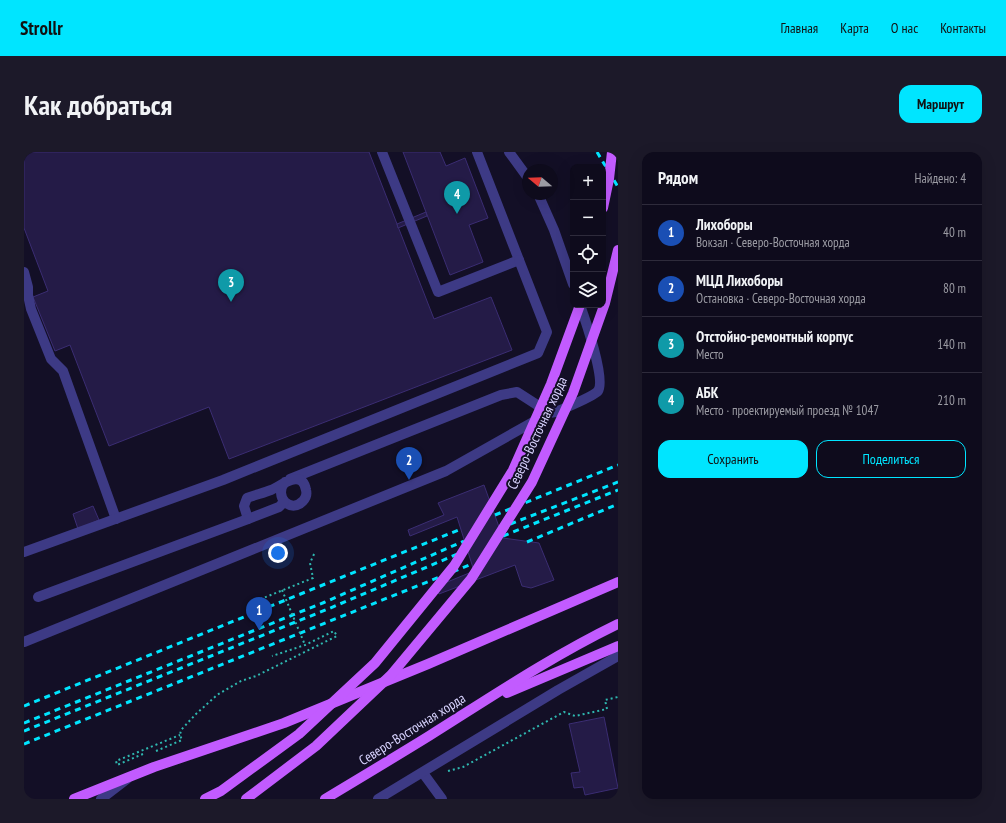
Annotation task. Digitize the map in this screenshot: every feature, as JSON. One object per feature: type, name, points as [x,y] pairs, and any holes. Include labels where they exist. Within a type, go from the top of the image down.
[{"type":"main road","points":[[605,200],[612,152]]},
{"type":"main road","name":"Северо-Восточная хорда","points":[[246,799],[316,746],[391,675],[471,579],[532,482],[573,393],[605,303],[618,250]]},
{"type":"main road","name":"Северо-Восточная хорда","points":[[205,799],[221,791],[299,734],[375,663],[454,566],[513,470],[551,384],[579,308]]},
{"type":"main road","points":[[74,799],[162,764],[284,723],[428,664],[618,582]]},
{"type":"main road","name":"Северо-Восточная хорда","points":[[325,799],[472,708],[594,636],[618,624]]},
{"type":"main road","points":[[472,708],[618,646]]},
{"type":"street","points":[[382,152],[438,292],[519,260]]},
{"type":"street","points":[[24,552],[223,480],[538,353],[547,332],[476,152]]},
{"type":"street","points":[[509,152],[522,170]]},
{"type":"street","points":[[541,200],[554,230],[570,275]]},
{"type":"street","points":[[24,272],[28,287],[30,309],[51,359],[63,371],[116,519]]},
{"type":"street","points":[[24,642],[446,470],[549,413],[556,412],[597,392],[601,385],[591,338],[581,308]]},
{"type":"street","points":[[248,519],[244,506],[247,498],[272,490],[288,480],[501,395],[517,392],[549,413]]},
{"type":"street","points":[[297,479],[302,482],[306,487],[306,498],[298,505],[290,505],[284,502],[280,492],[282,486],[288,480],[297,479]]},
{"type":"street","points":[[38,597],[248,519],[279,507],[284,502]]},
{"type":"street","points":[[378,799],[558,690],[618,656]]},
{"type":"street","points":[[423,773],[442,799]]},
{"type":"street","points":[[101,799],[132,776]]},
{"type":"path","points":[[250,603],[313,578],[310,563],[315,552]]},
{"type":"path","points":[[282,590],[304,645]]},
{"type":"path","points":[[156,751],[182,740],[180,735],[181,730],[217,695],[241,681],[256,676],[337,636],[334,631],[304,645],[272,656]]},
{"type":"path","points":[[442,772],[463,767],[564,712],[575,716],[607,709],[605,700],[618,697]]},
{"type":"path","points":[[143,754],[117,765],[116,760],[180,735]]},
{"type":"building","points":[[24,152],[369,152],[434,319],[491,297],[512,350],[229,459],[209,407],[109,446],[70,345],[55,351],[33,297],[48,291],[24,228]]},
{"type":"building","points":[[403,152],[440,152],[446,166],[465,158],[488,218],[469,225],[483,262],[450,275]]},
{"type":"building","points":[[426,212],[427,216],[398,228],[397,224]]},
{"type":"building","points":[[484,485],[503,538],[539,543],[554,580],[531,588],[522,586],[515,565],[439,594],[435,587],[474,571],[457,517],[410,536],[408,530],[444,515],[438,503]]},
{"type":"building","points":[[93,506],[99,520],[78,529],[73,514]]},
{"type":"building","points":[[604,717],[618,788],[585,795],[583,787],[574,788],[571,773],[580,772],[569,724]]},
{"type":"railway","points":[[597,152],[618,187]]},
{"type":"railway","points":[[495,515],[618,465]]},
{"type":"railway","points":[[500,528],[618,482]]},
{"type":"railway","points":[[503,536],[618,490]]},
{"type":"railway","points":[[527,542],[618,504]]},
{"type":"railway","points":[[24,706],[461,529]]},
{"type":"railway","points":[[24,723],[325,602],[464,541]]},
{"type":"railway","points":[[24,731],[328,609],[467,550]]},
{"type":"railway","points":[[24,744],[472,564]]},
{"type":"place","name":"АБК","points":[[457,214]]},
{"type":"place","name":"Отстойно-ремонтный корпус","points":[[231,302]]},
{"type":"place","name":"МЦД Лихоборы","points":[[409,480]]},
{"type":"place","name":"Лихоборы","points":[[259,630]]}]
